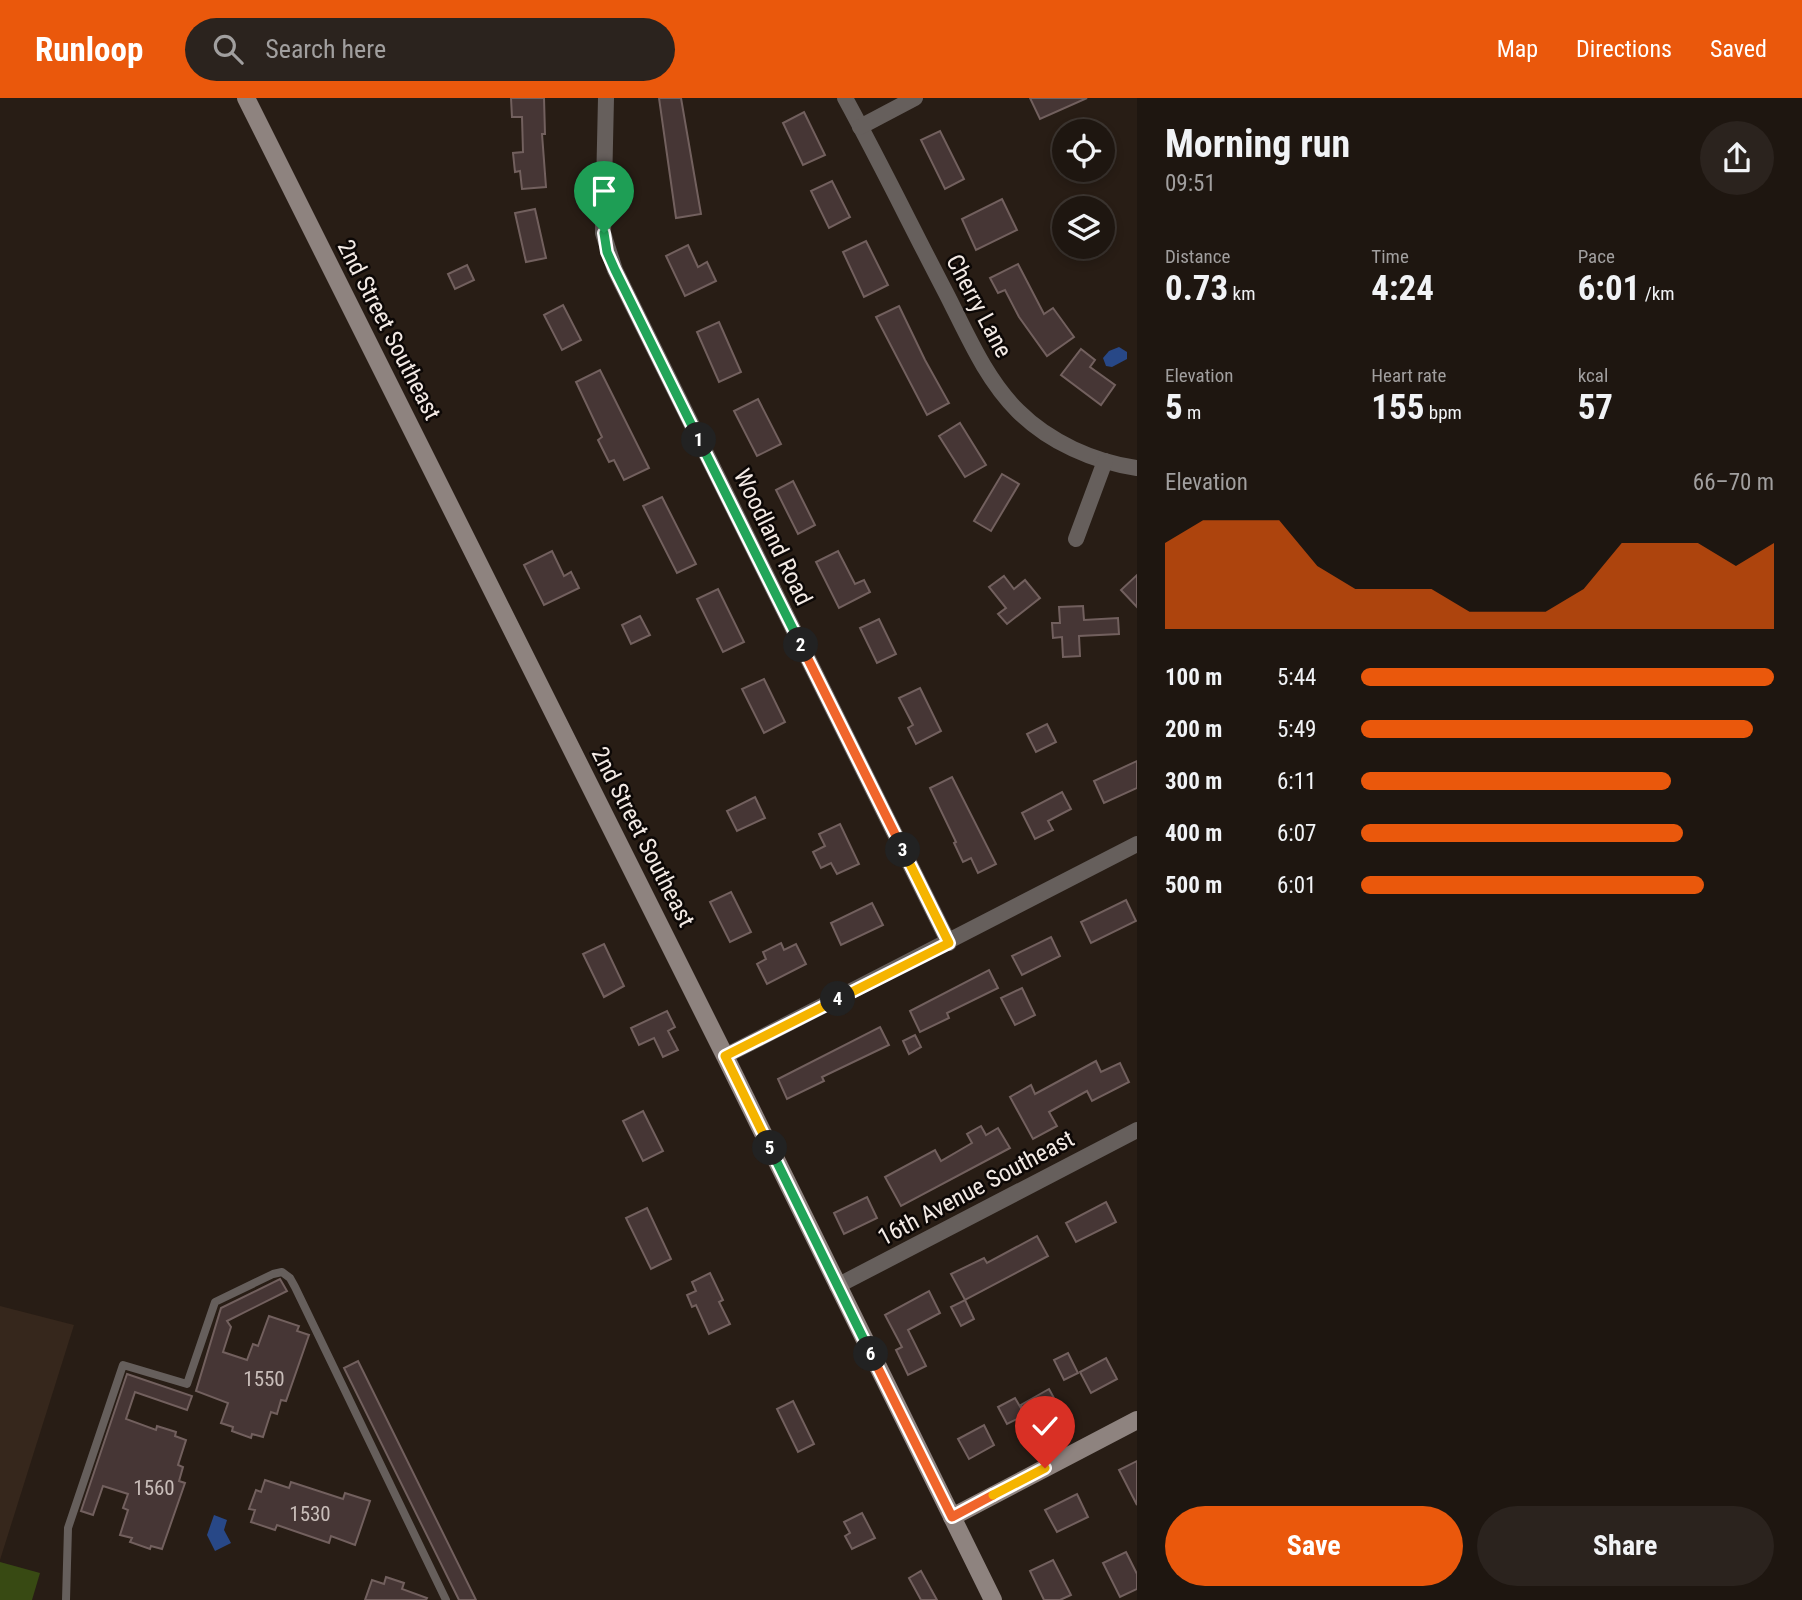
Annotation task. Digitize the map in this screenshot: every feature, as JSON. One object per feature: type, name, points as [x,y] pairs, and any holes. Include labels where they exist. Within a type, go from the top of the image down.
[{"type":"street","name":"2nd Street Southeast","points":[[246,98],[725,1056],[993,1600]]},
{"type":"street","name":"Woodland Road","points":[[606,98],[604,233],[607,252],[949,943]]},
{"type":"street","name":"Cherry Lane","points":[[845,98],[972,343],[1002,393],[1020,413],[1058,441],[1105,461],[1137,468]]},
{"type":"street","points":[[860,127],[915,98]]},
{"type":"street","points":[[1076,539],[1105,461]]},
{"type":"street","points":[[725,1056],[1137,844]]},
{"type":"street","name":"16th Avenue Southeast","points":[[837,1286],[1137,1130]]},
{"type":"street","points":[[952,1517],[1137,1420]]},
{"type":"lane","points":[[66,1600],[68,1528],[123,1364],[187,1384],[215,1302],[272,1274],[282,1272],[290,1278],[295,1287],[446,1600]]},
{"type":"shaded area","points":[[0,1306],[74,1325],[0,1560]]},
{"type":"green space","points":[[0,1562],[40,1573],[32,1600],[0,1600]]},
{"type":"water","points":[[1119,347],[1127,352],[1127,359],[1112,367],[1106,366],[1103,358],[1109,351]]},
{"type":"water","points":[[214,1515],[227,1520],[224,1530],[231,1543],[215,1551],[207,1535]]},
{"type":"building","points":[[511,98],[544,98],[545,134],[542,134],[546,187],[522,189],[520,171],[515,172],[513,153],[523,152],[522,117],[512,117]]},
{"type":"building","points":[[659,98],[681,98],[701,214],[676,218]]},
{"type":"building","points":[[1030,98],[1087,98],[1040,119]]},
{"type":"building","points":[[804,112],[825,155],[803,165],[783,123]]},
{"type":"building","points":[[940,131],[964,179],[945,189],[921,140]]},
{"type":"building","points":[[832,181],[850,217],[829,228],[811,191]]},
{"type":"building","points":[[1002,199],[1017,230],[976,250],[962,219]]},
{"type":"building","points":[[535,209],[546,258],[526,262],[515,213]]},
{"type":"building","points":[[866,241],[888,285],[864,297],[843,252]]},
{"type":"building","points":[[688,245],[698,267],[707,262],[716,281],[685,296],[666,256]]},
{"type":"building","points":[[1018,264],[1044,314],[1053,308],[1074,337],[1047,356],[1019,317],[1005,290],[998,293],[990,278]]},
{"type":"building","points":[[467,265],[474,280],[455,289],[448,274]]},
{"type":"building","points":[[563,305],[581,340],[562,350],[544,315]]},
{"type":"building","points":[[899,306],[949,403],[927,415],[876,317]]},
{"type":"building","points":[[719,322],[741,372],[719,382],[697,332]]},
{"type":"building","points":[[1081,349],[1095,360],[1090,367],[1115,385],[1101,405],[1061,375]]},
{"type":"building","points":[[600,370],[649,468],[624,480],[614,460],[609,462],[598,440],[602,437],[576,382]]},
{"type":"building","points":[[758,399],[781,444],[757,456],[734,411]]},
{"type":"building","points":[[960,423],[986,465],[965,477],[939,436]]},
{"type":"building","points":[[1002,474],[1019,484],[991,531],[974,521]]},
{"type":"building","points":[[793,481],[815,525],[798,534],[776,490]]},
{"type":"building","points":[[662,497],[696,564],[677,573],[643,506]]},
{"type":"building","points":[[552,551],[564,576],[571,572],[579,588],[544,605],[524,565]]},
{"type":"building","points":[[838,551],[855,584],[864,580],[870,592],[839,608],[816,562]]},
{"type":"building","points":[[1137,575],[1137,607],[1121,590]]},
{"type":"building","points":[[1004,576],[1014,589],[1025,580],[1040,598],[1007,624],[998,614],[1006,608],[989,587]]},
{"type":"building","points":[[718,589],[744,642],[723,652],[697,599]]},
{"type":"building","points":[[1083,606],[1084,620],[1118,618],[1119,634],[1079,636],[1080,656],[1063,657],[1062,637],[1053,638],[1052,623],[1060,623],[1059,607]]},
{"type":"building","points":[[640,616],[650,635],[631,644],[622,625]]},
{"type":"building","points":[[879,619],[896,654],[877,663],[860,628]]},
{"type":"building","points":[[764,679],[785,722],[764,733],[742,689]]},
{"type":"building","points":[[920,688],[941,731],[916,744],[908,728],[913,725],[899,698]]},
{"type":"building","points":[[1047,724],[1056,742],[1036,752],[1027,734]]},
{"type":"building","points":[[1137,761],[1137,788],[1104,803],[1094,781]]},
{"type":"building","points":[[952,777],[996,864],[978,873],[971,858],[963,862],[930,788]]},
{"type":"building","points":[[1062,792],[1071,809],[1048,821],[1053,830],[1035,839],[1022,813]]},
{"type":"building","points":[[755,797],[765,818],[737,831],[727,811]]},
{"type":"building","points":[[840,824],[859,864],[837,874],[831,863],[821,868],[813,852],[825,846],[819,834]]},
{"type":"building","points":[[731,892],[751,932],[730,942],[710,902]]},
{"type":"building","points":[[1126,900],[1136,921],[1091,943],[1081,922]]},
{"type":"building","points":[[872,903],[883,925],[841,945],[831,923]]},
{"type":"building","points":[[1051,937],[1060,956],[1022,975],[1012,956]]},
{"type":"building","points":[[781,943],[784,950],[796,944],[806,964],[767,984],[757,964],[766,959],[763,952]]},
{"type":"building","points":[[604,944],[624,986],[604,997],[583,954]]},
{"type":"building","points":[[989,970],[998,988],[947,1013],[949,1018],[920,1032],[910,1011]]},
{"type":"building","points":[[1022,988],[1035,1015],[1015,1025],[1001,998]]},
{"type":"building","points":[[667,1011],[675,1027],[668,1031],[678,1050],[663,1057],[654,1038],[639,1045],[631,1028]]},
{"type":"building","points":[[880,1027],[889,1045],[822,1077],[824,1081],[787,1099],[778,1079]]},
{"type":"building","points":[[915,1035],[921,1047],[909,1054],[903,1041]]},
{"type":"building","points":[[1096,1061],[1101,1072],[1120,1063],[1129,1082],[1092,1101],[1087,1091],[1049,1112],[1057,1126],[1033,1139],[1010,1097],[1031,1085],[1035,1094]]},
{"type":"building","points":[[643,1111],[663,1151],[643,1161],[623,1121]]},
{"type":"building","points":[[981,1126],[986,1135],[998,1128],[1010,1148],[901,1206],[885,1177],[935,1150],[941,1161],[972,1143],[967,1134]]},
{"type":"building","points":[[867,1197],[877,1218],[844,1234],[834,1213]]},
{"type":"building","points":[[1106,1202],[1116,1222],[1076,1242],[1066,1223]]},
{"type":"building","points":[[647,1208],[671,1259],[651,1269],[626,1218]]},
{"type":"building","points":[[1037,1236],[1048,1256],[965,1300],[951,1274],[984,1258],[987,1263]]},
{"type":"building","points":[[710,1273],[723,1300],[719,1302],[730,1324],[709,1334],[696,1305],[692,1307],[687,1295],[696,1291],[692,1282]]},
{"type":"building","points":[[280,1279],[287,1291],[227,1321],[231,1327],[223,1352],[247,1360],[253,1344],[258,1346],[269,1316],[299,1326],[297,1331],[309,1335],[286,1401],[281,1400],[277,1414],[271,1412],[263,1437],[252,1434],[251,1438],[232,1431],[233,1427],[221,1423],[228,1403],[196,1391],[221,1308]]},
{"type":"building","points":[[929,1291],[940,1313],[908,1330],[926,1366],[908,1375],[896,1350],[902,1347],[885,1315]]},
{"type":"building","points":[[965,1300],[974,1319],[961,1326],[951,1307]]},
{"type":"building","points":[[1068,1353],[1078,1373],[1064,1380],[1054,1360]]},
{"type":"building","points":[[1106,1358],[1117,1379],[1091,1393],[1080,1372]]},
{"type":"building","points":[[358,1361],[476,1600],[459,1600],[344,1368]]},
{"type":"building","points":[[127,1374],[192,1396],[187,1410],[135,1392],[126,1419],[156,1430],[157,1426],[176,1432],[175,1436],[186,1440],[178,1465],[183,1467],[179,1481],[185,1483],[162,1549],[151,1546],[150,1549],[130,1542],[132,1538],[120,1535],[128,1510],[123,1508],[128,1494],[103,1486],[93,1515],[81,1511]]},
{"type":"building","points":[[1049,1389],[1060,1409],[1031,1425],[1021,1405]]},
{"type":"building","points":[[1015,1398],[1025,1415],[1007,1424],[998,1407]]},
{"type":"building","points":[[793,1401],[814,1444],[798,1452],[777,1409]]},
{"type":"building","points":[[984,1425],[994,1445],[969,1459],[958,1439]]},
{"type":"building","points":[[1137,1461],[1137,1505],[1119,1470]]},
{"type":"building","points":[[265,1480],[289,1488],[291,1482],[343,1499],[345,1493],[370,1501],[355,1545],[331,1536],[329,1543],[277,1525],[275,1530],[251,1522],[255,1510],[249,1509],[256,1490],[261,1492]]},
{"type":"building","points":[[1077,1494],[1088,1517],[1057,1532],[1045,1510]]},
{"type":"building","points":[[862,1513],[875,1538],[852,1549],[845,1536],[850,1533],[844,1522]]},
{"type":"building","points":[[1126,1552],[1137,1574],[1137,1589],[1120,1597],[1103,1563]]},
{"type":"building","points":[[1053,1560],[1071,1595],[1060,1600],[1044,1600],[1030,1571]]},
{"type":"building","points":[[921,1571],[937,1600],[921,1600],[909,1578]]},
{"type":"building","points":[[386,1577],[404,1583],[402,1589],[427,1598],[426,1600],[365,1600],[372,1580],[384,1584]]},
{"type":"route","points":[[604,233],[607,252],[615,270],[949,943],[725,1056],[952,1517],[1045,1468]]}]
